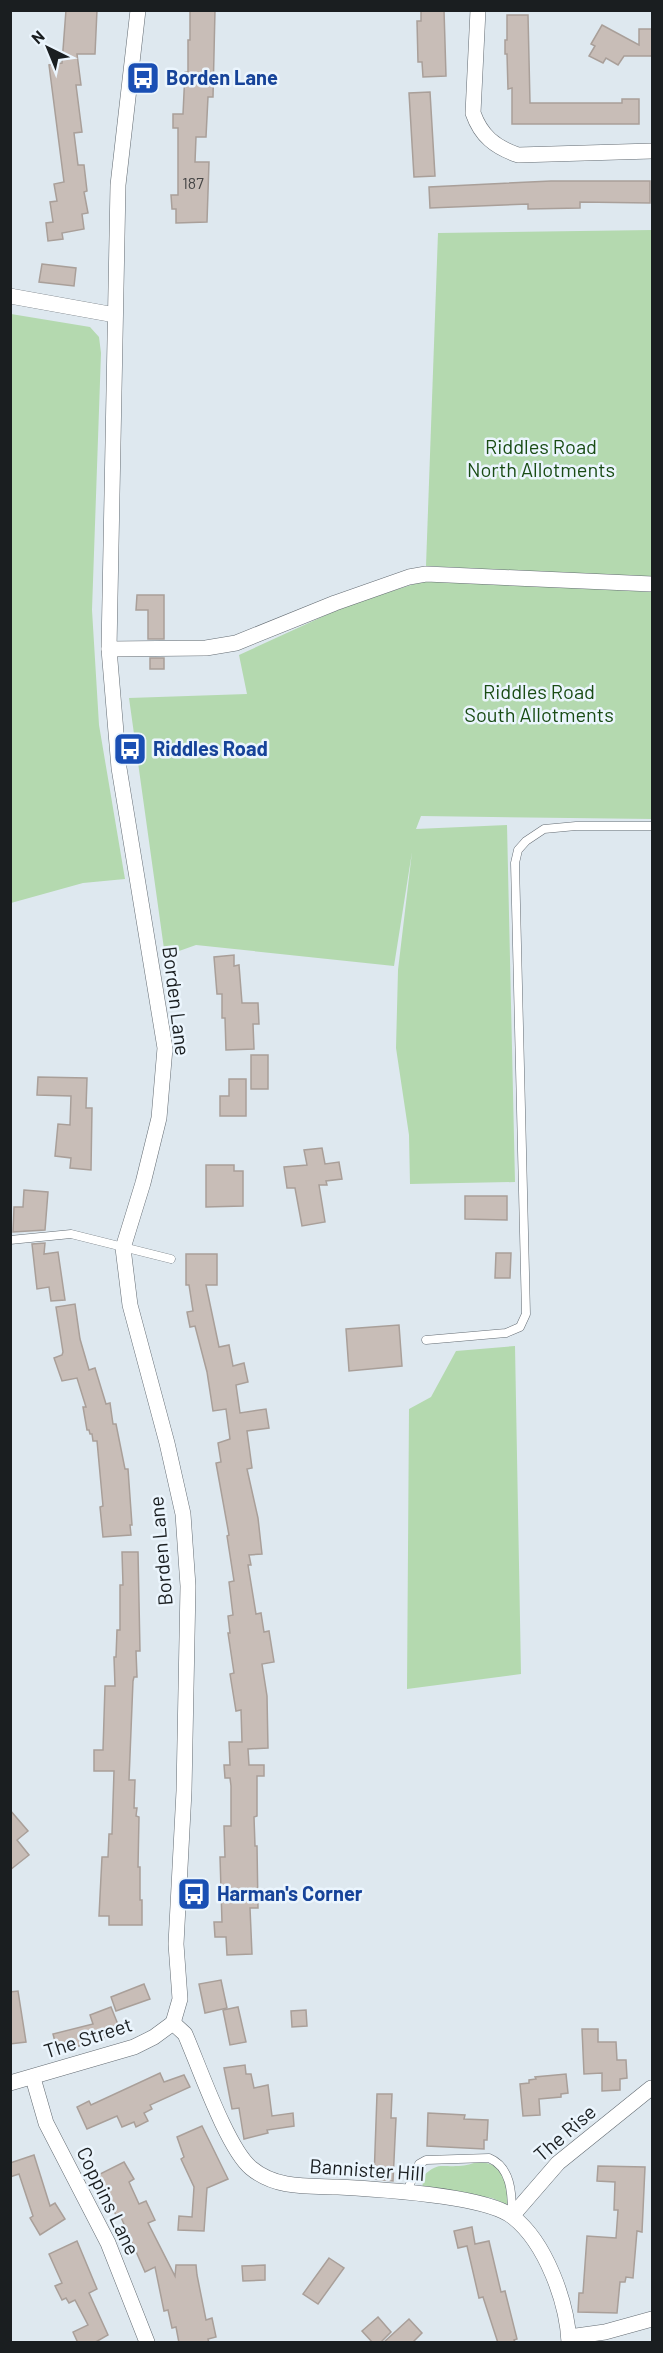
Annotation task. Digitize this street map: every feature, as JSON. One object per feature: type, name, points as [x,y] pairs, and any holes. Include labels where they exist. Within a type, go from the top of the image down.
[{"type":"street","name":"Borden Lane","points":[[138,10],[117,185],[110,649],[119,768],[165,1048],[159,1118],[143,1183],[123,1248],[130,1305],[157,1402],[183,1514],[188,1586],[184,1791],[176,1944],[180,1999],[173,2023]]},
{"type":"street","points":[[478,10],[473,113],[477,124],[491,142],[518,155],[652,151]]},
{"type":"street","points":[[10,296],[115,315]]},
{"type":"street","points":[[110,649],[206,648],[236,644],[335,603],[409,577],[426,574],[652,584]]},
{"type":"street","name":"The Street","points":[[10,2083],[134,2047],[154,2037],[173,2023]]},
{"type":"street","name":"Bannister Hill","points":[[173,2023],[185,2034],[233,2146],[250,2168],[281,2185],[406,2193],[463,2200],[512,2216],[540,2249],[555,2280],[567,2314],[569,2340]]},
{"type":"street","name":"Coppins Lane","points":[[33,2078],[46,2123],[108,2243],[147,2343]]},
{"type":"street","name":"The Rise","points":[[512,2216],[558,2163],[651,2088]]},
{"type":"street","points":[[569,2340],[652,2319]]},
{"type":"lane","points":[[426,1340],[506,1334],[520,1327],[526,1314],[515,863],[518,850],[526,841],[544,829],[576,826],[652,826]]},
{"type":"lane","points":[[10,1240],[71,1234],[171,1259]]},
{"type":"lane","points":[[406,2193],[419,2164],[426,2160],[489,2158],[506,2172],[512,2196],[512,2216]]},
{"type":"green space","name":"Riddles Road North Allotments","points":[[652,230],[652,578],[426,566],[438,233]]},
{"type":"green space","points":[[11,314],[90,327],[99,337],[101,353],[92,610],[99,725],[125,879],[83,883],[11,903]]},
{"type":"green space","name":"Riddles Road South Allotments","points":[[430,579],[652,592],[652,819],[421,816],[416,829],[507,825],[515,1182],[410,1184],[409,1135],[396,1048],[398,970],[412,852],[394,966],[196,945],[165,956],[129,698],[247,694],[239,655],[348,605]]},
{"type":"green space","points":[[515,1346],[521,1674],[407,1689],[409,1409],[431,1397],[456,1351]]},
{"type":"green space","points":[[479,2162],[496,2166],[505,2176],[508,2182],[510,2206],[492,2198],[423,2190],[422,2177],[435,2167],[462,2166]]},
{"type":"building","points":[[66,10],[97,10],[95,54],[77,54],[81,85],[76,85],[82,132],[74,133],[78,165],[84,165],[87,191],[84,192],[88,213],[82,214],[84,229],[62,233],[63,239],[48,241],[46,223],[53,222],[50,202],[57,201],[54,184],[64,182],[49,65],[62,63]]},
{"type":"building","points":[[190,10],[215,10],[213,97],[208,97],[206,137],[196,137],[195,162],[209,162],[207,222],[176,223],[176,209],[172,209],[171,195],[178,195],[178,128],[173,128],[173,114],[183,114],[185,72],[188,72]]},
{"type":"building","points":[[421,10],[444,10],[446,76],[423,77],[422,62],[418,62],[417,21],[421,21]]},
{"type":"building","points":[[507,15],[528,15],[530,103],[622,103],[622,99],[639,99],[639,124],[512,124],[512,88],[508,89],[507,54],[505,54]]},
{"type":"building","points":[[602,25],[639,45],[639,29],[652,29],[652,56],[624,56],[618,65],[606,58],[603,63],[589,56],[595,46],[591,44]]},
{"type":"building","points":[[430,92],[435,176],[414,177],[409,93]]},
{"type":"building","points":[[551,181],[650,181],[650,203],[580,202],[580,208],[528,209],[528,204],[430,208],[429,187]]},
{"type":"building","points":[[42,264],[76,268],[74,286],[39,282]]},
{"type":"building","points":[[137,595],[164,595],[164,639],[148,639],[148,610],[136,610]]},
{"type":"building","points":[[150,658],[164,658],[164,669],[150,669]]},
{"type":"building","points":[[234,955],[234,966],[239,965],[242,1003],[258,1003],[259,1024],[253,1024],[254,1049],[226,1050],[222,994],[217,994],[214,957]]},
{"type":"building","points":[[251,1055],[268,1055],[268,1089],[251,1089]]},
{"type":"building","points":[[38,1077],[87,1078],[86,1108],[92,1108],[91,1170],[70,1168],[71,1158],[55,1156],[58,1124],[70,1125],[71,1096],[37,1095]]},
{"type":"building","points":[[229,1079],[246,1079],[246,1116],[220,1116],[220,1096],[229,1096]]},
{"type":"building","points":[[322,1148],[325,1164],[339,1162],[342,1179],[326,1181],[327,1185],[319,1185],[325,1222],[302,1226],[295,1188],[287,1188],[284,1167],[307,1165],[304,1150]]},
{"type":"building","points":[[206,1165],[234,1165],[234,1171],[243,1171],[243,1206],[206,1207]]},
{"type":"building","points":[[24,1190],[48,1192],[45,1230],[13,1232],[14,1207],[23,1207]]},
{"type":"building","points":[[465,1196],[507,1196],[507,1220],[465,1219]]},
{"type":"building","points":[[45,1243],[44,1254],[58,1252],[65,1300],[51,1301],[49,1287],[37,1289],[32,1244]]},
{"type":"building","points":[[496,1253],[511,1253],[510,1278],[495,1278]]},
{"type":"building","points":[[186,1254],[217,1254],[217,1285],[206,1285],[219,1347],[229,1345],[233,1366],[244,1363],[248,1382],[236,1385],[240,1413],[266,1409],[269,1428],[247,1431],[252,1468],[247,1469],[258,1518],[262,1554],[249,1555],[251,1565],[248,1565],[256,1614],[261,1613],[264,1632],[269,1631],[274,1662],[262,1664],[267,1696],[268,1748],[248,1749],[249,1765],[264,1765],[264,1776],[257,1776],[257,1816],[254,1817],[258,1908],[250,1908],[252,1954],[227,1955],[226,1937],[215,1937],[214,1922],[222,1922],[220,1857],[225,1857],[224,1826],[231,1826],[231,1786],[230,1778],[225,1778],[224,1765],[230,1765],[229,1742],[242,1742],[241,1710],[236,1711],[230,1674],[234,1673],[228,1633],[230,1633],[228,1616],[233,1615],[229,1582],[234,1581],[227,1536],[229,1535],[216,1463],[221,1462],[218,1443],[230,1439],[226,1409],[213,1411],[207,1372],[195,1326],[190,1327],[187,1312],[193,1311],[189,1285],[186,1285]]},
{"type":"building","points":[[75,1304],[80,1339],[89,1370],[95,1368],[106,1404],[110,1403],[125,1469],[128,1469],[131,1535],[103,1537],[100,1507],[103,1506],[97,1441],[93,1441],[92,1434],[87,1430],[83,1407],[86,1407],[77,1378],[62,1381],[54,1358],[62,1355],[63,1352],[56,1307]]},
{"type":"building","points":[[399,1325],[402,1366],[349,1371],[346,1329]]},
{"type":"building","points":[[122,1552],[138,1552],[140,1651],[136,1651],[137,1677],[134,1677],[133,1681],[129,1780],[135,1780],[134,1808],[137,1808],[136,1816],[139,1817],[138,1867],[140,1867],[142,1925],[109,1925],[109,1916],[99,1916],[102,1857],[108,1857],[109,1834],[112,1834],[114,1771],[94,1771],[94,1750],[103,1750],[105,1686],[115,1686],[114,1657],[116,1657],[117,1630],[120,1630],[120,1585],[123,1585]]},
{"type":"building","points":[[10,1810],[28,1831],[17,1840],[29,1855],[10,1870]]},
{"type":"building","points":[[221,1980],[227,2008],[205,2013],[199,1984]]},
{"type":"building","points":[[144,1984],[150,1999],[116,2011],[111,1997]]},
{"type":"building","points":[[18,1991],[26,2042],[10,2044],[10,1992]]},
{"type":"building","points":[[111,2007],[121,2032],[58,2053],[53,2034],[93,2024],[90,2015]]},
{"type":"building","points":[[238,2007],[246,2042],[230,2045],[223,2010]]},
{"type":"building","points":[[306,2010],[307,2026],[292,2027],[291,2011]]},
{"type":"building","points":[[582,2029],[598,2029],[598,2042],[616,2042],[617,2060],[626,2060],[627,2078],[620,2079],[620,2090],[602,2091],[602,2073],[584,2074]]},
{"type":"building","points":[[245,2065],[246,2074],[251,2074],[254,2088],[268,2085],[272,2116],[293,2113],[294,2126],[267,2130],[268,2133],[244,2139],[239,2108],[232,2109],[224,2068]]},
{"type":"building","points":[[160,2073],[164,2082],[184,2075],[190,2087],[150,2105],[152,2109],[144,2113],[148,2121],[136,2127],[134,2122],[122,2127],[117,2116],[87,2129],[77,2107],[89,2101],[91,2105]]},
{"type":"building","points":[[566,2074],[568,2093],[561,2094],[561,2097],[539,2099],[540,2115],[523,2116],[520,2084],[529,2083],[529,2080],[536,2079],[535,2077]]},
{"type":"building","points":[[377,2094],[392,2094],[391,2118],[396,2118],[393,2181],[374,2179]]},
{"type":"building","points":[[428,2113],[465,2115],[464,2119],[488,2120],[484,2149],[427,2146]]},
{"type":"building","points":[[202,2126],[228,2179],[207,2188],[204,2231],[178,2230],[179,2216],[192,2217],[194,2187],[181,2159],[184,2157],[177,2137]]},
{"type":"building","points":[[34,2155],[50,2206],[55,2203],[65,2219],[40,2235],[30,2218],[33,2216],[19,2174],[10,2177],[10,2163]]},
{"type":"building","points":[[124,2162],[134,2179],[129,2182],[139,2204],[146,2201],[155,2220],[148,2223],[175,2276],[176,2265],[196,2265],[206,2320],[212,2318],[216,2337],[208,2339],[209,2343],[179,2343],[176,2327],[172,2328],[168,2310],[164,2311],[155,2267],[145,2272],[120,2215],[117,2217],[96,2176]]},
{"type":"building","points":[[598,2166],[645,2167],[642,2232],[637,2231],[633,2278],[626,2277],[625,2282],[620,2282],[617,2313],[578,2312],[579,2293],[583,2293],[587,2236],[616,2238],[618,2210],[614,2210],[615,2182],[597,2181]]},
{"type":"building","points":[[472,2227],[475,2244],[489,2241],[501,2292],[505,2291],[517,2339],[514,2340],[515,2343],[498,2343],[483,2297],[479,2298],[467,2246],[458,2248],[454,2231]]},
{"type":"building","points":[[77,2241],[97,2289],[89,2293],[108,2335],[94,2343],[78,2343],[73,2332],[88,2325],[75,2300],[69,2303],[66,2298],[62,2300],[55,2286],[62,2283],[49,2254]]},
{"type":"building","points":[[329,2258],[344,2268],[318,2304],[303,2294]]},
{"type":"building","points":[[265,2265],[265,2280],[243,2281],[242,2266]]},
{"type":"building","points":[[378,2317],[391,2332],[380,2343],[373,2343],[362,2331]]},
{"type":"building","points":[[409,2319],[422,2333],[412,2343],[383,2343]]},
{"type":"place","name":"Borden Lane","points":[[143,78]]},
{"type":"place","name":"Riddles Road","points":[[130,749]]},
{"type":"place","name":"Harman's Corner","points":[[194,1894]]}]
